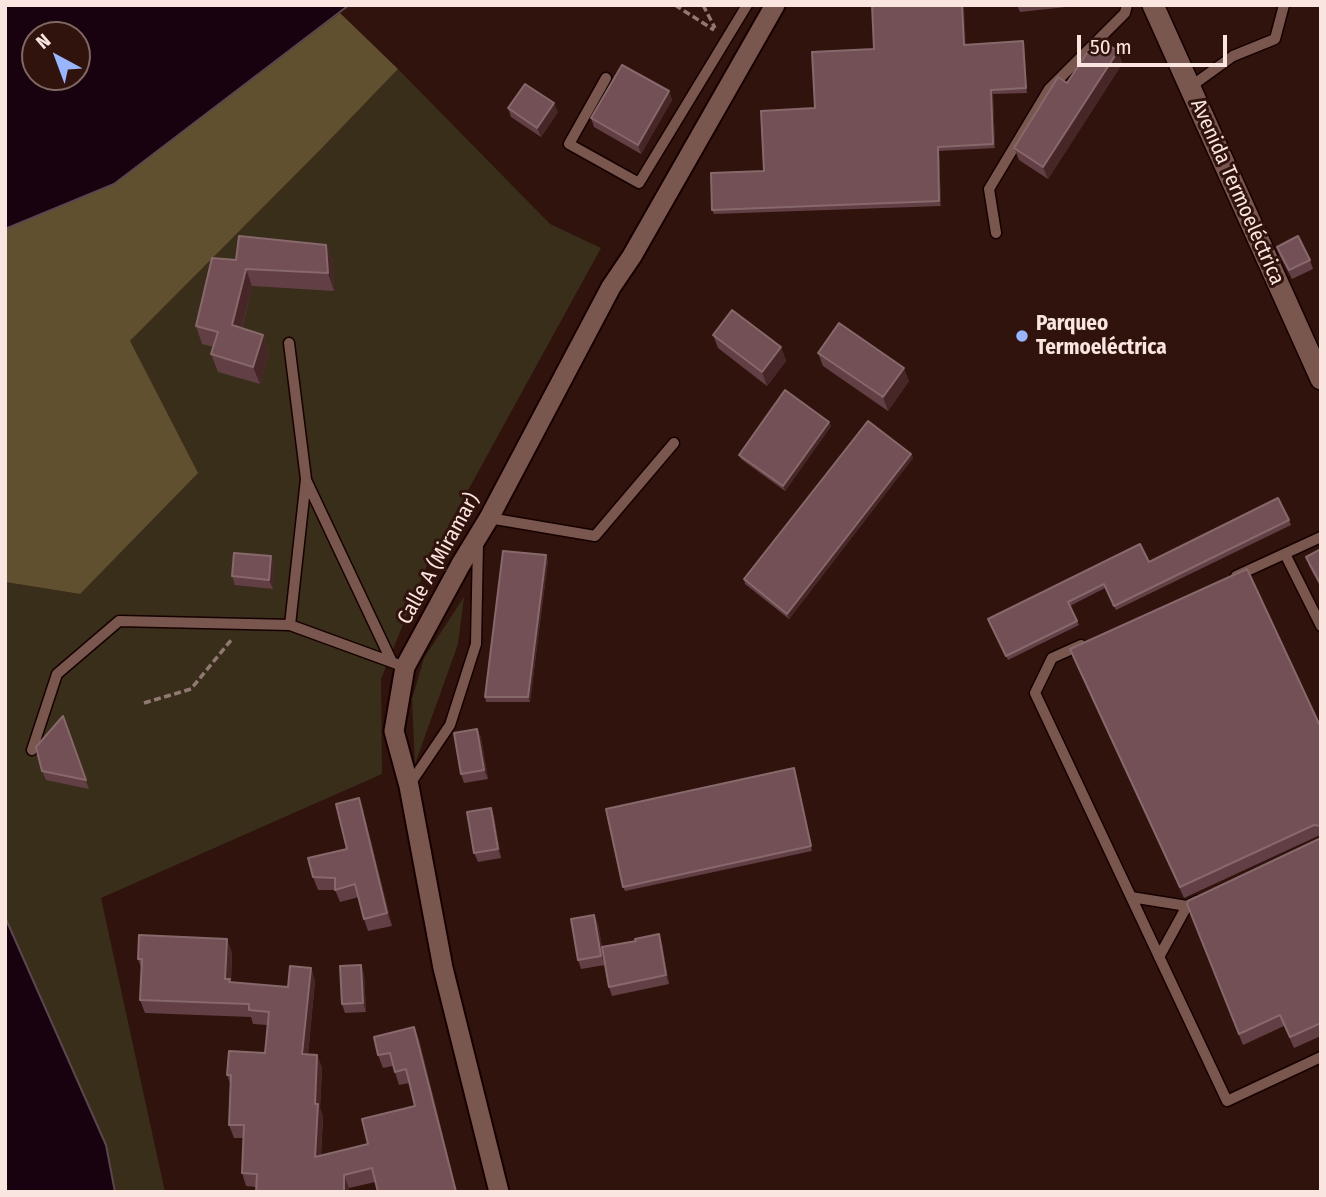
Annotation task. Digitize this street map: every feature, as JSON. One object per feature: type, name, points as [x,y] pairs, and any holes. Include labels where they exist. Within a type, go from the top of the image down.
[{"type":"main road","name":"Avenida Termoeléctrica","points":[[1153,5],[1321,379]]},
{"type":"street","name":"Calle A (Miramar)","points":[[499,1192],[443,968],[409,786],[394,731],[398,663],[489,518],[611,287],[632,256],[775,5]]},
{"type":"lane","points":[[606,78],[569,144],[639,183],[747,5]]},
{"type":"lane","points":[[996,233],[989,189],[1049,89],[1125,13],[1127,5]]},
{"type":"lane","points":[[1190,87],[1233,56],[1275,39],[1284,5]]},
{"type":"lane","points":[[289,343],[306,479],[290,625]]},
{"type":"lane","points":[[489,518],[595,536],[674,443]]},
{"type":"lane","points":[[306,479],[398,663]]},
{"type":"lane","points":[[409,786],[450,725],[476,644],[478,535]]},
{"type":"lane","points":[[1224,581],[1321,537]]},
{"type":"lane","points":[[1285,554],[1321,626]]},
{"type":"lane","points":[[32,750],[57,674],[119,621],[290,625],[398,663]]},
{"type":"lane","points":[[1089,641],[1052,658],[1035,693],[1227,1101],[1321,1057]]},
{"type":"lane","points":[[1159,957],[1187,906],[1211,894]]},
{"type":"lane","points":[[1131,897],[1187,906]]},
{"type":"path","points":[[675,5],[718,33]]},
{"type":"path","points":[[703,5],[718,33]]},
{"type":"path","points":[[718,33],[723,23]]},
{"type":"path","points":[[144,703],[191,689],[244,624]]},
{"type":"shaded area","points":[[5,5],[349,5],[114,184],[5,229]]},
{"type":"shaded area","points":[[340,13],[398,69],[130,341],[198,473],[80,594],[5,582],[5,229],[114,184]]},
{"type":"shaded area","points":[[398,69],[550,224],[601,248],[427,565],[381,679],[382,774],[101,898],[165,1192],[116,1192],[106,1145],[5,917],[5,582],[80,594],[130,341]]},
{"type":"shaded area","points":[[464,597],[458,644],[415,764],[412,699],[424,658]]},
{"type":"shaded area","points":[[5,917],[106,1145],[115,1192],[5,1192]]},
{"type":"building","points":[[872,5],[962,5],[964,45],[1023,41],[1026,88],[991,90],[993,144],[938,147],[939,201],[712,210],[711,173],[764,171],[761,111],[815,108],[812,52],[874,49]]},
{"type":"building","points":[[1097,38],[1118,51],[1043,167],[1014,148],[1058,77],[1067,83]]},
{"type":"building","points":[[622,65],[669,91],[638,145],[591,118]]},
{"type":"building","points":[[525,84],[554,103],[537,128],[508,108]]},
{"type":"building","points":[[239,236],[326,245],[328,273],[246,269],[232,325],[263,335],[253,367],[211,354],[218,332],[196,326],[212,258],[236,260]]},
{"type":"building","points":[[1298,236],[1310,260],[1289,270],[1277,247]]},
{"type":"building","points":[[732,310],[781,347],[762,372],[713,335]]},
{"type":"building","points":[[839,323],[904,368],[883,397],[818,353]]},
{"type":"building","points":[[785,390],[829,422],[783,486],[739,455]]},
{"type":"building","points":[[868,421],[911,454],[787,614],[744,579]]},
{"type":"building","points":[[1278,498],[1289,520],[1114,606],[1104,584],[1068,602],[1077,621],[1006,656],[988,619],[1140,544],[1149,562]]},
{"type":"building","points":[[1321,549],[1321,585],[1306,557]]},
{"type":"building","points":[[503,551],[546,555],[528,697],[485,697]]},
{"type":"building","points":[[234,553],[271,556],[269,580],[232,576]]},
{"type":"building","points":[[1247,569],[1321,728],[1321,826],[1314,825],[1180,887],[1070,649]]},
{"type":"building","points":[[63,716],[86,780],[42,771],[36,747]]},
{"type":"building","points":[[477,729],[484,770],[461,774],[454,733]]},
{"type":"building","points":[[794,768],[811,846],[623,887],[606,809]]},
{"type":"building","points":[[359,798],[387,913],[364,919],[355,884],[335,890],[335,878],[313,877],[308,858],[347,849],[336,804]]},
{"type":"building","points":[[491,808],[498,849],[474,853],[467,812]]},
{"type":"building","points":[[1321,838],[1321,1023],[1290,1037],[1280,1015],[1239,1034],[1188,901]]},
{"type":"building","points":[[594,915],[601,956],[578,960],[571,919]]},
{"type":"building","points":[[659,934],[666,975],[609,987],[602,947]]},
{"type":"building","points":[[139,935],[227,939],[225,979],[230,979],[229,982],[288,987],[290,966],[311,968],[302,1054],[317,1055],[315,1157],[368,1144],[362,1119],[415,1106],[406,1069],[395,1072],[390,1053],[378,1055],[374,1037],[414,1027],[456,1192],[378,1192],[372,1168],[344,1175],[344,1192],[256,1192],[257,1174],[242,1173],[244,1125],[229,1125],[231,1075],[227,1075],[229,1051],[265,1053],[269,1012],[249,1010],[249,1004],[140,1000],[142,959],[138,959]]},
{"type":"building","points":[[361,965],[363,1003],[342,1004],[340,966]]},
{"type":"place","name":"Parqueo Termoeléctrica","points":[[1022,336]]}]
